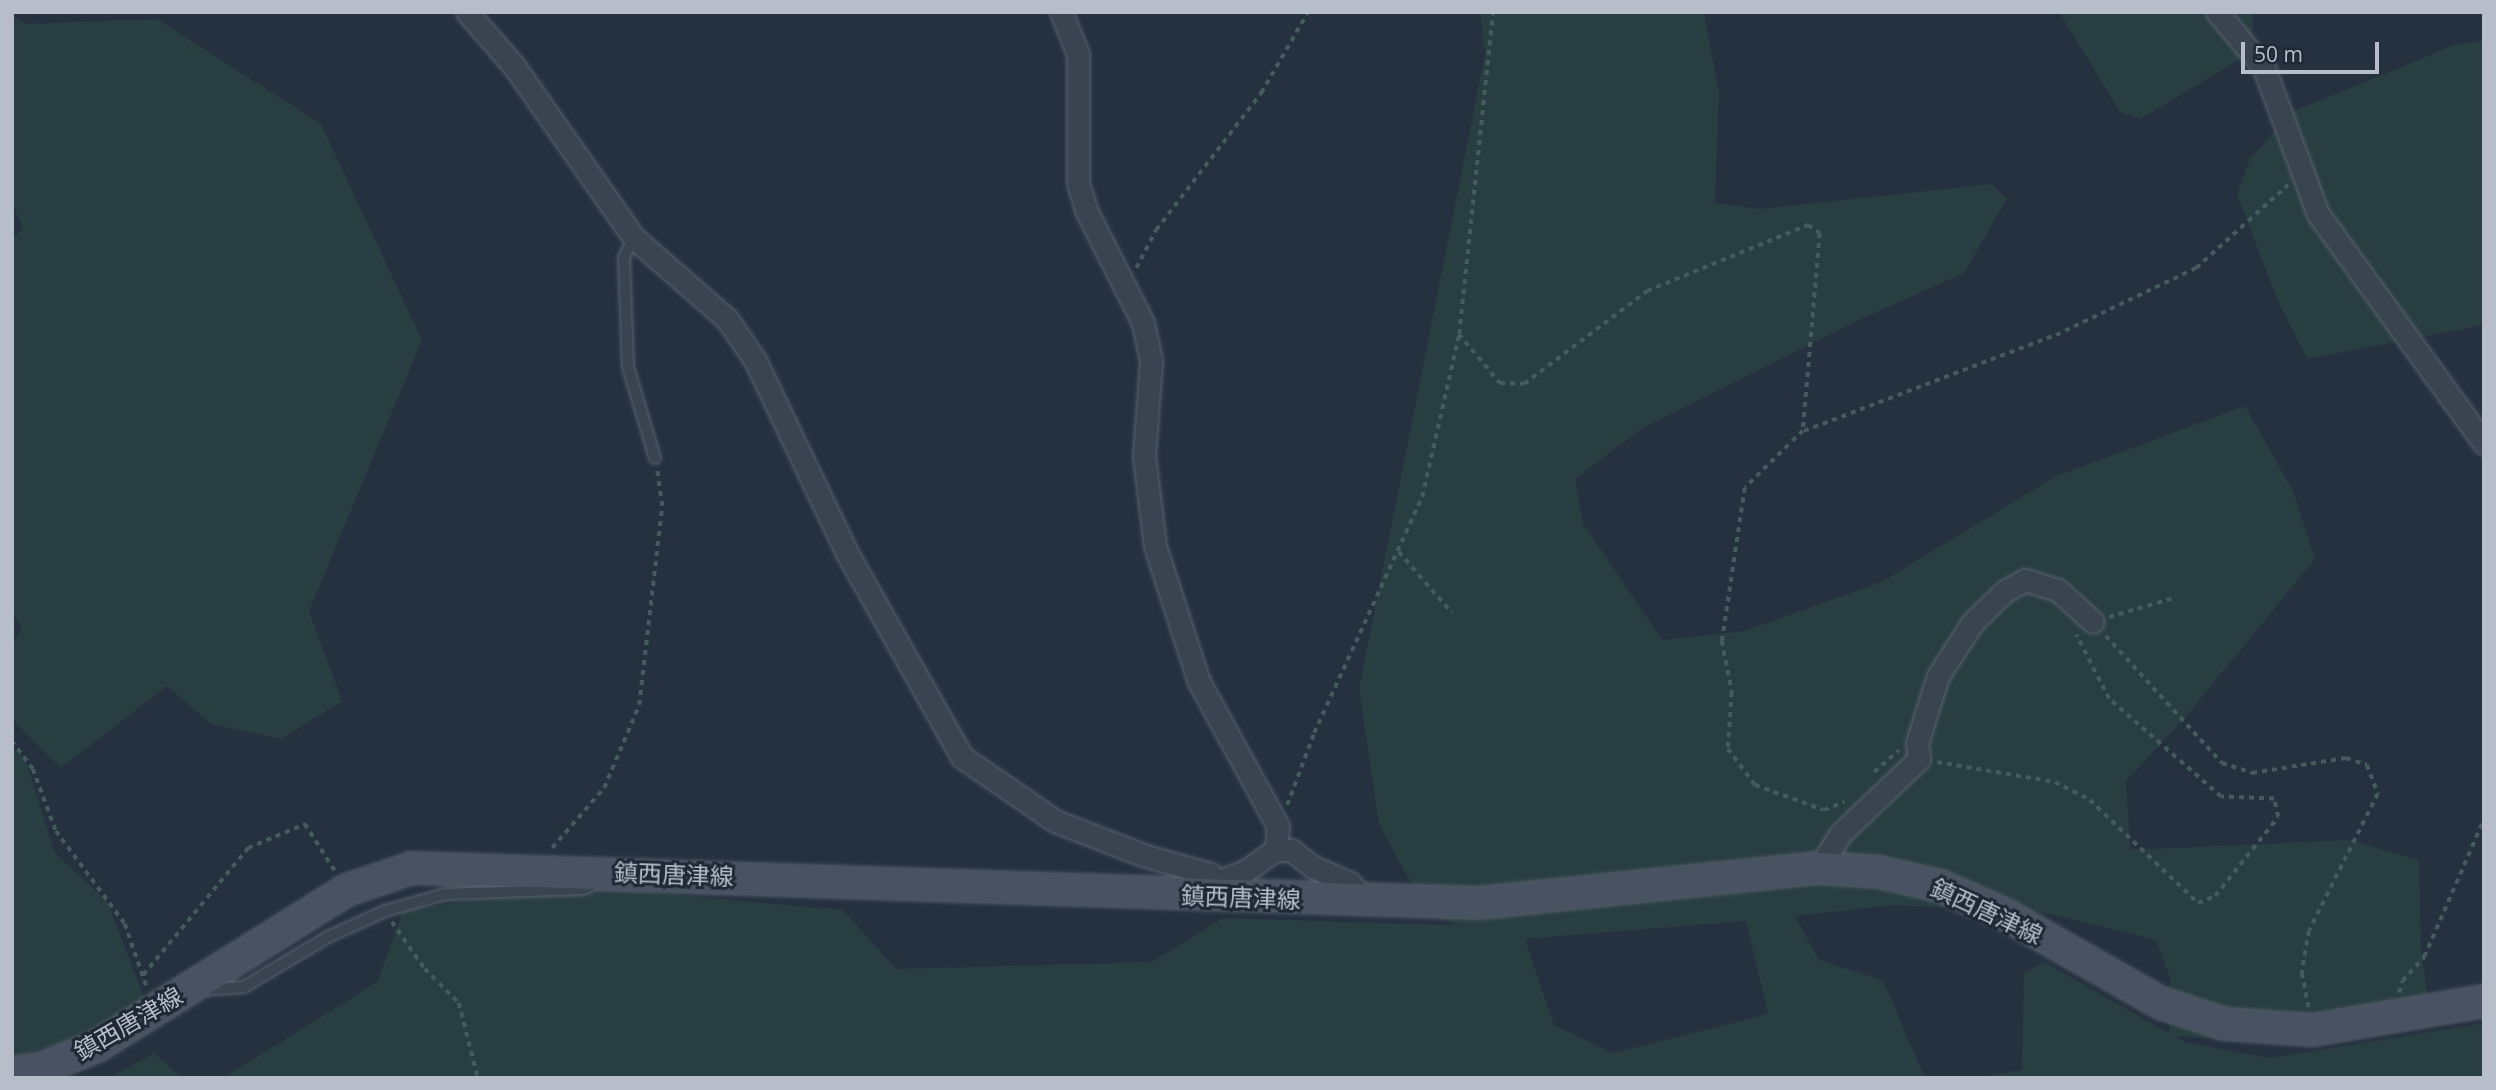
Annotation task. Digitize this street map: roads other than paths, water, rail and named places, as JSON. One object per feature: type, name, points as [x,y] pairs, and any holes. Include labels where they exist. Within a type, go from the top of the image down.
[{"type":"main road","name":"鎮西唐津線","points":[[12,1073],[43,1068],[97,1046],[347,890],[412,868],[520,868],[1215,889],[1367,902],[1479,903],[1819,868],[1879,872],[1940,886],[2006,915],[2161,1003],[2224,1024],[2313,1030],[2394,1019],[2484,1001]]},
{"type":"street","points":[[467,12],[514,66],[634,238],[727,320],[755,360],[847,554],[962,757],[993,783],[1055,821],[1143,855],[1210,874],[1215,889],[1276,850],[1291,850],[1313,867],[1350,883],[1367,902]]},
{"type":"street","points":[[1060,12],[1078,54],[1078,183],[1086,210],[1143,324],[1150,362],[1144,456],[1147,507],[1155,546],[1199,682],[1278,826],[1276,850]]},
{"type":"street","points":[[2217,12],[2264,68],[2300,175],[2318,214],[2484,443]]},
{"type":"street","points":[[1819,868],[1840,834],[1918,751],[1938,676],[1973,622],[2005,591],[2025,580],[2058,590],[2093,622]]},
{"type":"lane","points":[[634,238],[624,257],[628,367],[655,458]]},
{"type":"lane","points":[[183,992],[244,986],[328,937],[385,912],[446,894],[583,888],[623,872]]}]
